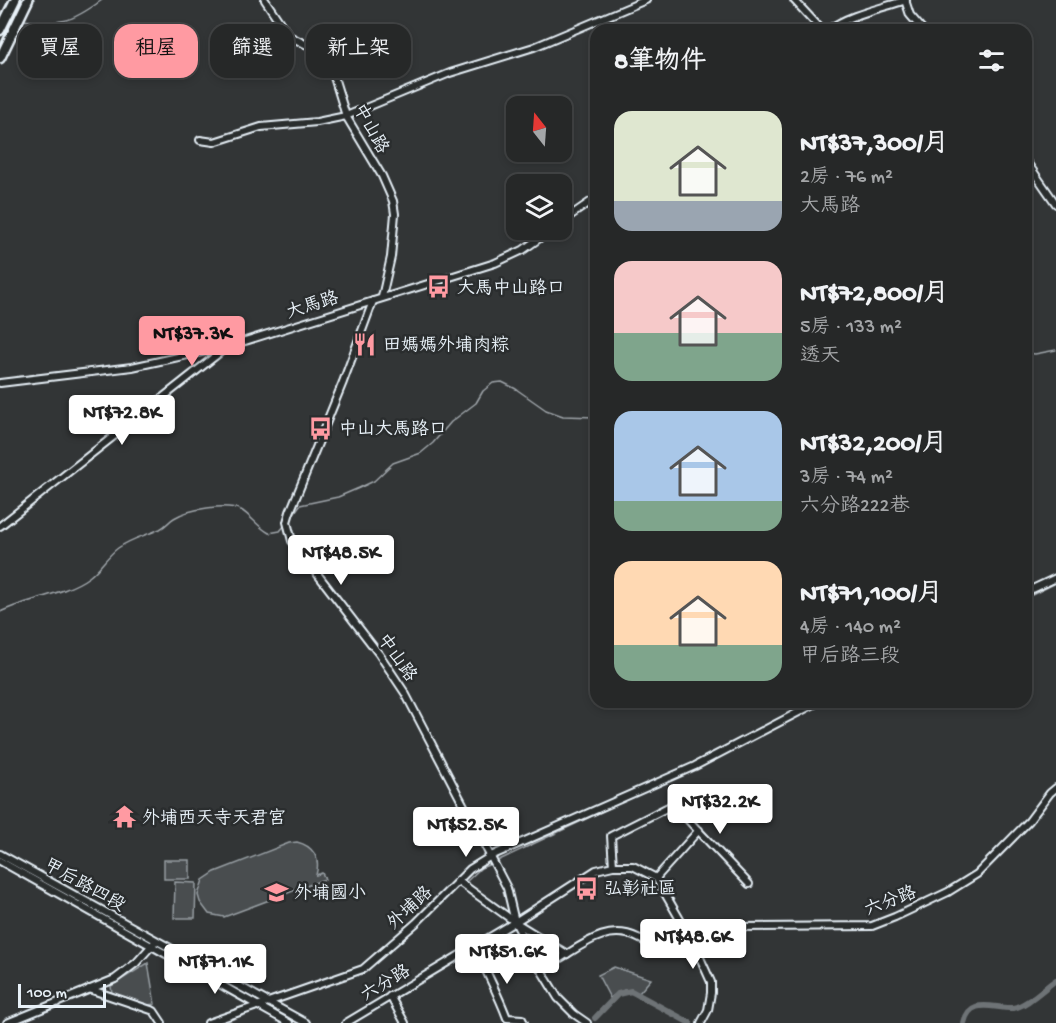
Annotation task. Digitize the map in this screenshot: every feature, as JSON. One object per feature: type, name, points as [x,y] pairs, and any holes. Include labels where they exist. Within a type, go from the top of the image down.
[{"type":"highway","points":[[0,30],[15,0]]},
{"type":"highway","points":[[0,58],[28,0]]},
{"type":"street","name":"中山路","points":[[265,0],[289,36],[323,53],[330,64],[346,116],[382,176],[393,201],[395,214],[391,257],[382,297]]},
{"type":"street","points":[[590,24],[646,0]]},
{"type":"street","points":[[794,0],[816,24]]},
{"type":"street","points":[[838,24],[905,0],[910,15],[918,24]]},
{"type":"street","points":[[200,140],[214,142],[261,128],[317,122],[346,116],[450,73],[544,44],[590,24]]},
{"type":"street","points":[[1032,170],[1056,204]]},
{"type":"street","points":[[572,214],[590,202]]},
{"type":"street","name":"大馬路","points":[[0,383],[132,367],[229,346],[495,263],[523,250],[537,240]]},
{"type":"street","name":"中山路","points":[[373,301],[287,522],[289,533],[296,547],[379,654],[405,693],[507,888],[515,922],[541,970],[558,998],[587,1023]]},
{"type":"street","points":[[0,526],[229,346]]},
{"type":"street","points":[[1032,589],[1056,578]]},
{"type":"street","name":"外埔路","points":[[208,1023],[363,969],[416,922],[470,869],[491,856],[695,766],[806,708]]},
{"type":"street","name":"六分路","points":[[541,970],[591,939],[612,932],[638,938],[660,951],[668,952],[722,930],[740,927],[872,926],[948,892],[976,874],[1029,822],[1056,788]]},
{"type":"street","points":[[694,794],[611,836],[613,866],[633,866],[656,878],[693,942],[711,982],[708,1010],[701,1022]]},
{"type":"street","points":[[673,804],[749,884]]},
{"type":"street","points":[[656,878],[699,830]]},
{"type":"street","name":"甲后路四段","points":[[0,854],[154,943]]},
{"type":"street","name":"甲后路四段","points":[[0,861],[154,943]]},
{"type":"street","name":"六分路","points":[[346,1023],[515,922],[596,870],[613,866]]},
{"type":"street","points":[[458,881],[515,922],[567,954]]},
{"type":"street","points":[[7,1023],[115,979],[136,963],[154,943]]},
{"type":"street","points":[[154,943],[271,1002],[306,1023]]},
{"type":"street","points":[[154,943],[289,1023]]},
{"type":"street","points":[[475,946],[484,970],[500,996],[507,1018],[522,1019],[524,1023]]},
{"type":"street","points":[[89,989],[154,1011],[162,1023]]},
{"type":"street","points":[[390,996],[405,1023]]},
{"type":"shaded area","points":[[297,842],[311,850],[317,863],[316,875],[322,873],[325,879],[224,917],[209,914],[200,902],[198,895],[203,880],[215,872],[289,843]]},
{"type":"shaded area","points":[[164,860],[190,860],[190,879],[164,879]]},
{"type":"shaded area","points":[[175,882],[196,883],[195,918],[174,918]]},
{"type":"shaded area","points":[[148,963],[155,1004],[148,1005],[112,994],[111,986]]},
{"type":"shaded area","points":[[614,967],[651,979],[639,993],[624,990],[610,998],[598,975]]},
{"type":"waterway","points":[[22,20],[47,22],[65,20],[81,14],[102,0]]},
{"type":"waterway","points":[[1032,354],[1056,350]]},
{"type":"waterway","points":[[290,519],[300,505],[338,497],[359,488],[374,481],[393,463],[421,453],[451,422],[476,403],[483,391],[493,383],[502,382],[546,410],[563,416],[590,417]]},
{"type":"waterway","points":[[0,612],[80,583],[93,574],[118,548],[160,529],[174,518],[188,512],[217,507],[234,508],[245,512],[269,533],[280,531],[285,525]]},
{"type":"waterway","points":[[1032,595],[1056,583]]},
{"type":"waterway","points":[[495,862],[624,801]]},
{"type":"waterway","points":[[466,882],[481,868],[491,864]]},
{"type":"waterway","points":[[964,1023],[972,1009],[984,1006],[1017,1007],[1029,1001],[1056,980]]},
{"type":"waterway","points":[[595,1018],[618,994],[631,991],[690,1023]]},
{"type":"place","name":"大馬中山路口","points":[[439,287]]},
{"type":"place","name":"田媽媽外埔肉粽","points":[[365,344]]},
{"type":"place","name":"中山大馬路口","points":[[321,428]]},
{"type":"place","name":"外埔西天寺天君宮","points":[[124,817]]},
{"type":"place","name":"弘彰社區","points":[[586,888]]},
{"type":"place","name":"外埔國小","points":[[276,892]]}]
